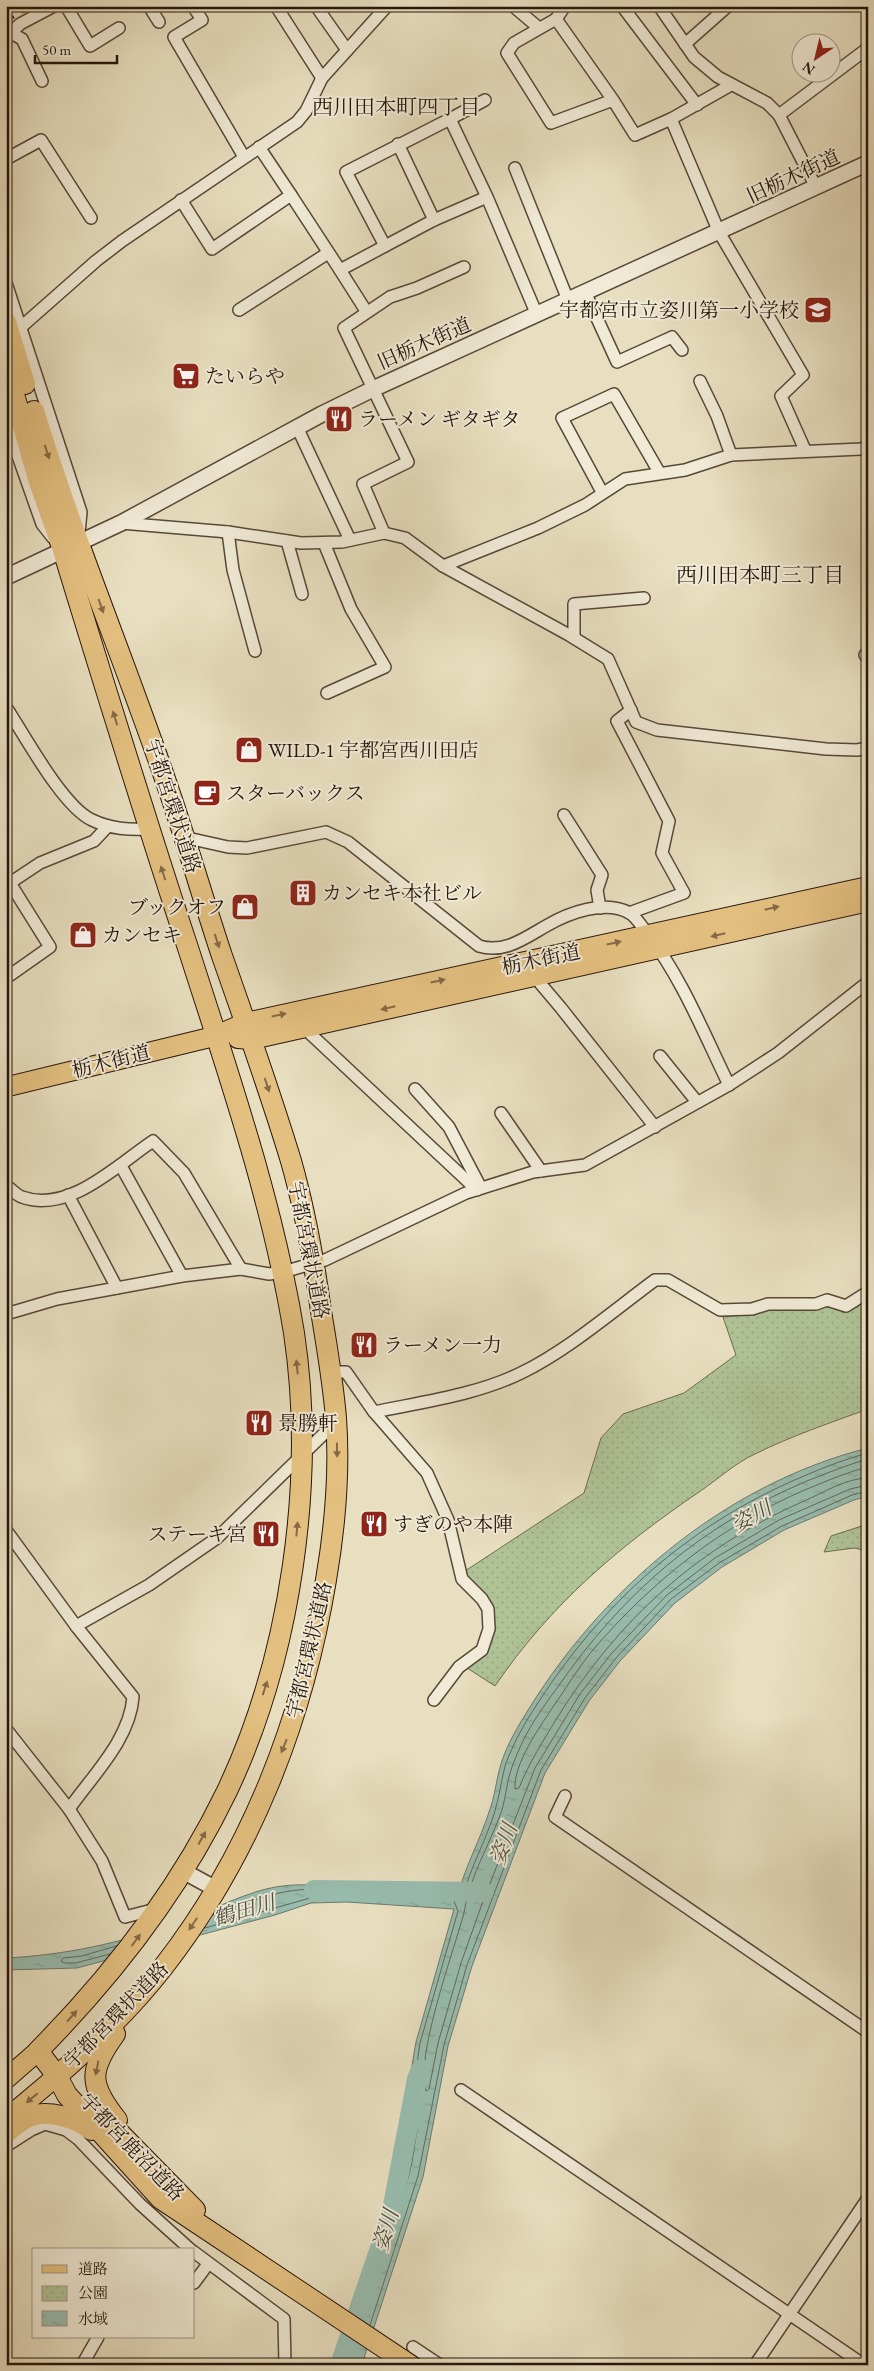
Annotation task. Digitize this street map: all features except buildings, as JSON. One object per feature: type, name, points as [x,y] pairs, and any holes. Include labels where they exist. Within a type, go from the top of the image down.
[{"type":"highway","name":"宇都宮環状道路","points":[[13,325],[70,546],[149,829],[216,1036],[256,1168],[283,1272],[294,1336],[301,1403],[302,1456],[296,1542],[288,1597],[267,1682],[243,1754],[227,1790],[183,1871],[158,1909],[113,1970],[38,2051]]},
{"type":"highway","name":"宇都宮環状道路","points":[[6,366],[38,479],[70,546],[156,755],[249,1031],[292,1166],[314,1264],[331,1372],[336,1422],[336,1511],[318,1622],[302,1693],[287,1738],[265,1792],[213,1894],[176,1950],[139,1996],[85,2052],[57,2076]]},
{"type":"highway","name":"栃木街道","points":[[249,1031],[303,1028],[534,976],[654,942],[868,887]]},
{"type":"highway","name":"栃木街道","points":[[216,1036],[249,1031],[654,942],[868,901]]},
{"type":"highway","points":[[139,1996],[97,2061],[96,2086],[103,2103],[151,2165]]},
{"type":"highway","points":[[38,2051],[57,2076]]},
{"type":"highway","name":"宇都宮鹿沼道路","points":[[57,2076],[67,2096],[160,2198],[388,2350],[412,2356]]},
{"type":"highway","name":"宇都宮鹿沼道路","points":[[57,2076],[77,2090],[178,2194],[241,2253]]},
{"type":"highway","points":[[6,2132],[30,2116],[61,2115],[84,2124],[116,2150]]},
{"type":"main road","name":"栃木街道","points":[[6,1086],[216,1036]]},
{"type":"main road","name":"宇都宮環状道路","points":[[6,2079],[38,2051]]},
{"type":"main road","name":"宇都宮環状道路","points":[[6,2119],[57,2076]]},
{"type":"street","points":[[42,81],[22,39],[9,36],[20,24],[54,6]]},
{"type":"street","points":[[66,6],[90,46],[119,28]]},
{"type":"street","points":[[149,6],[159,22]]},
{"type":"street","points":[[194,6],[202,20],[174,37],[244,157]]},
{"type":"street","points":[[276,6],[322,78]]},
{"type":"street","points":[[6,283],[13,325],[96,261],[181,200],[297,122],[306,111],[322,78],[387,6]]},
{"type":"street","points":[[513,6],[539,28]]},
{"type":"street","points":[[565,6],[556,19],[514,43],[507,53],[551,123],[613,100]]},
{"type":"street","points":[[622,6],[698,105]]},
{"type":"street","points":[[659,6],[694,57],[718,77],[766,103],[779,115],[816,187]]},
{"type":"street","points":[[685,44],[728,6]]},
{"type":"street","points":[[320,8],[347,50]]},
{"type":"street","points":[[556,19],[613,100],[635,136],[671,120],[731,84]]},
{"type":"street","points":[[779,115],[868,48]]},
{"type":"street","points":[[385,246],[346,172],[485,100]]},
{"type":"street","points":[[450,119],[487,197],[537,315]]},
{"type":"street","points":[[671,120],[719,232],[803,376],[781,396],[805,450]]},
{"type":"street","points":[[6,159],[41,140],[91,218]]},
{"type":"street","points":[[398,144],[434,220]]},
{"type":"street","points":[[259,147],[366,311]]},
{"type":"street","name":"旧栃木街道","points":[[6,577],[121,523],[297,427],[373,389],[868,163]]},
{"type":"street","points":[[515,168],[568,300]]},
{"type":"street","points":[[181,200],[212,248],[291,195]]},
{"type":"street","points":[[340,270],[434,220],[487,197]]},
{"type":"street","points":[[239,310],[328,254]]},
{"type":"street","points":[[384,533],[363,484],[408,462],[344,328],[366,311],[390,297],[417,288],[464,267]]},
{"type":"street","points":[[585,292],[617,362],[672,337],[682,350]]},
{"type":"street","points":[[700,381],[731,455]]},
{"type":"street","points":[[602,492],[562,418],[614,394],[659,472]]},
{"type":"street","points":[[6,422],[42,524],[70,546]]},
{"type":"street","points":[[297,427],[350,540]]},
{"type":"street","points":[[443,566],[538,528],[585,504],[625,479],[659,472],[685,470],[731,455],[805,450],[862,449],[868,446]]},
{"type":"street","points":[[121,523],[228,532],[324,543],[384,533],[406,538],[443,566],[574,638],[608,659],[636,722],[657,730],[826,748],[858,750],[868,748]]},
{"type":"street","points":[[228,532],[233,570],[255,651]]},
{"type":"street","points":[[286,540],[302,594]]},
{"type":"street","points":[[324,543],[351,609],[385,667],[326,694]]},
{"type":"street","points":[[574,638],[574,604],[644,598]]},
{"type":"street","points":[[6,707],[72,805],[91,820],[108,826],[123,830],[149,829]]},
{"type":"street","points":[[183,837],[228,847],[247,848],[318,833],[335,835],[348,842],[479,946],[487,949],[499,949],[518,942],[566,915],[600,908],[629,913],[684,893],[662,853],[669,821],[617,721],[631,710]]},
{"type":"street","points":[[564,815],[602,875],[597,890],[600,908]]},
{"type":"street","points":[[6,978],[50,948],[10,883],[40,864],[94,840],[108,826]]},
{"type":"street","points":[[629,913],[654,942],[668,962],[729,1084]]},
{"type":"street","points":[[534,976],[562,1008],[654,1127]]},
{"type":"street","points":[[6,1314],[58,1299],[182,1276],[241,1269],[269,1274],[314,1264],[479,1189],[541,1171],[585,1164],[729,1084],[778,1053],[868,982]]},
{"type":"street","points":[[303,1028],[479,1189]]},
{"type":"street","points":[[660,1056],[697,1102]]},
{"type":"street","points":[[415,1089],[449,1127],[479,1189]]},
{"type":"street","points":[[501,1113],[541,1171]]},
{"type":"street","points":[[6,1186],[20,1197],[44,1201],[79,1192],[121,1166],[153,1141],[184,1173],[241,1269]]},
{"type":"street","points":[[121,1166],[182,1276]]},
{"type":"street","points":[[68,1195],[117,1288]]},
{"type":"street","points":[[374,1412],[460,1394],[520,1373],[565,1346],[656,1280],[668,1280],[720,1310],[752,1309],[768,1304],[816,1304],[827,1300],[846,1306],[868,1292]]},
{"type":"street","points":[[331,1372],[346,1372],[374,1412],[426,1473],[448,1520],[462,1579],[482,1599],[488,1609],[489,1630],[482,1650],[459,1667],[434,1700]]},
{"type":"street","points":[[76,1626],[149,1585],[217,1538],[336,1422]]},
{"type":"street","points":[[6,1530],[109,1670],[133,1697],[132,1710],[122,1735],[69,1809]]},
{"type":"street","points":[[6,1729],[69,1809],[102,1860],[125,1917],[158,1909]]},
{"type":"street","points":[[565,1796],[556,1817],[868,2032]]},
{"type":"street","points":[[183,1871],[213,1894]]},
{"type":"street","points":[[461,2090],[864,2365]]},
{"type":"street","points":[[6,2146],[31,2130],[45,2124],[66,2130],[78,2139],[140,2204],[190,2248]]},
{"type":"street","points":[[755,2365],[868,2198]]},
{"type":"street","points":[[195,2253],[284,2319],[285,2365]]},
{"type":"street","points":[[195,2282],[208,2264]]},
{"type":"street","points":[[82,2365],[97,2338]]},
{"type":"street","points":[[412,2356],[440,2365]]},
{"type":"green space","points":[[868,1300],[868,1409],[769,1447],[748,1458],[640,1534],[587,1579],[563,1603],[516,1656],[495,1686],[467,1668],[493,1628],[462,1573],[584,1493],[601,1438],[623,1414],[684,1393],[736,1355],[723,1317],[757,1313],[770,1306],[830,1305],[847,1312]]},
{"type":"green space","points":[[868,1524],[868,1551],[854,1548],[824,1552],[831,1536]]},
{"type":"water","points":[[868,1448],[868,1496],[854,1500],[784,1530],[722,1567],[675,1603],[620,1661],[589,1701],[545,1773],[472,1966],[448,2046],[423,2177],[364,2358],[361,2365],[332,2365],[368,2294],[390,2230],[407,2161],[415,2110],[411,2071],[416,2042],[454,1909],[347,1902],[311,1903],[275,1915],[77,1968],[6,1970],[6,1958],[71,1951],[114,1942],[177,1923],[254,1892],[290,1885],[314,1885],[410,1897],[458,1894],[491,1806],[505,1753],[522,1720],[553,1673],[588,1629],[626,1587],[669,1550],[714,1517],[763,1488],[814,1465]]},
{"type":"pier","points":[[222,1903],[199,1937],[104,1964],[126,1936],[175,1922]]},
{"type":"waterway","name":"鶴田川","points":[[314,1890],[484,1892]]},
{"type":"waterway","name":"姿川","points":[[340,2365],[391,2216],[417,2079],[421,2069]]},
{"type":"railway","points":[[6,21],[33,6]]},
{"type":"place","name":"宇都宮市立姿川第一小学校","points":[[818,310]]},
{"type":"place","name":"たいらや","points":[[186,376]]},
{"type":"place","name":"ラーメン ギタギタ","points":[[339,419]]},
{"type":"place","name":"WILD-1 宇都宮西川田店","points":[[249,750]]},
{"type":"place","name":"スターバックス","points":[[207,793]]},
{"type":"place","name":"カンセキ本社ビル","points":[[303,893]]},
{"type":"place","name":"ブックオフ","points":[[245,907]]},
{"type":"place","name":"カンセキ","points":[[83,935]]},
{"type":"place","name":"ラーメン一力","points":[[364,1345]]},
{"type":"place","name":"景勝軒","points":[[259,1423]]},
{"type":"place","name":"すぎのや本陣","points":[[374,1524]]},
{"type":"place","name":"ステーキ宮","points":[[266,1534]]},
{"type":"district","name":"西川田本町四丁目","points":[[396,106]]},
{"type":"district","name":"西川田本町三丁目","points":[[760,574]]}]
